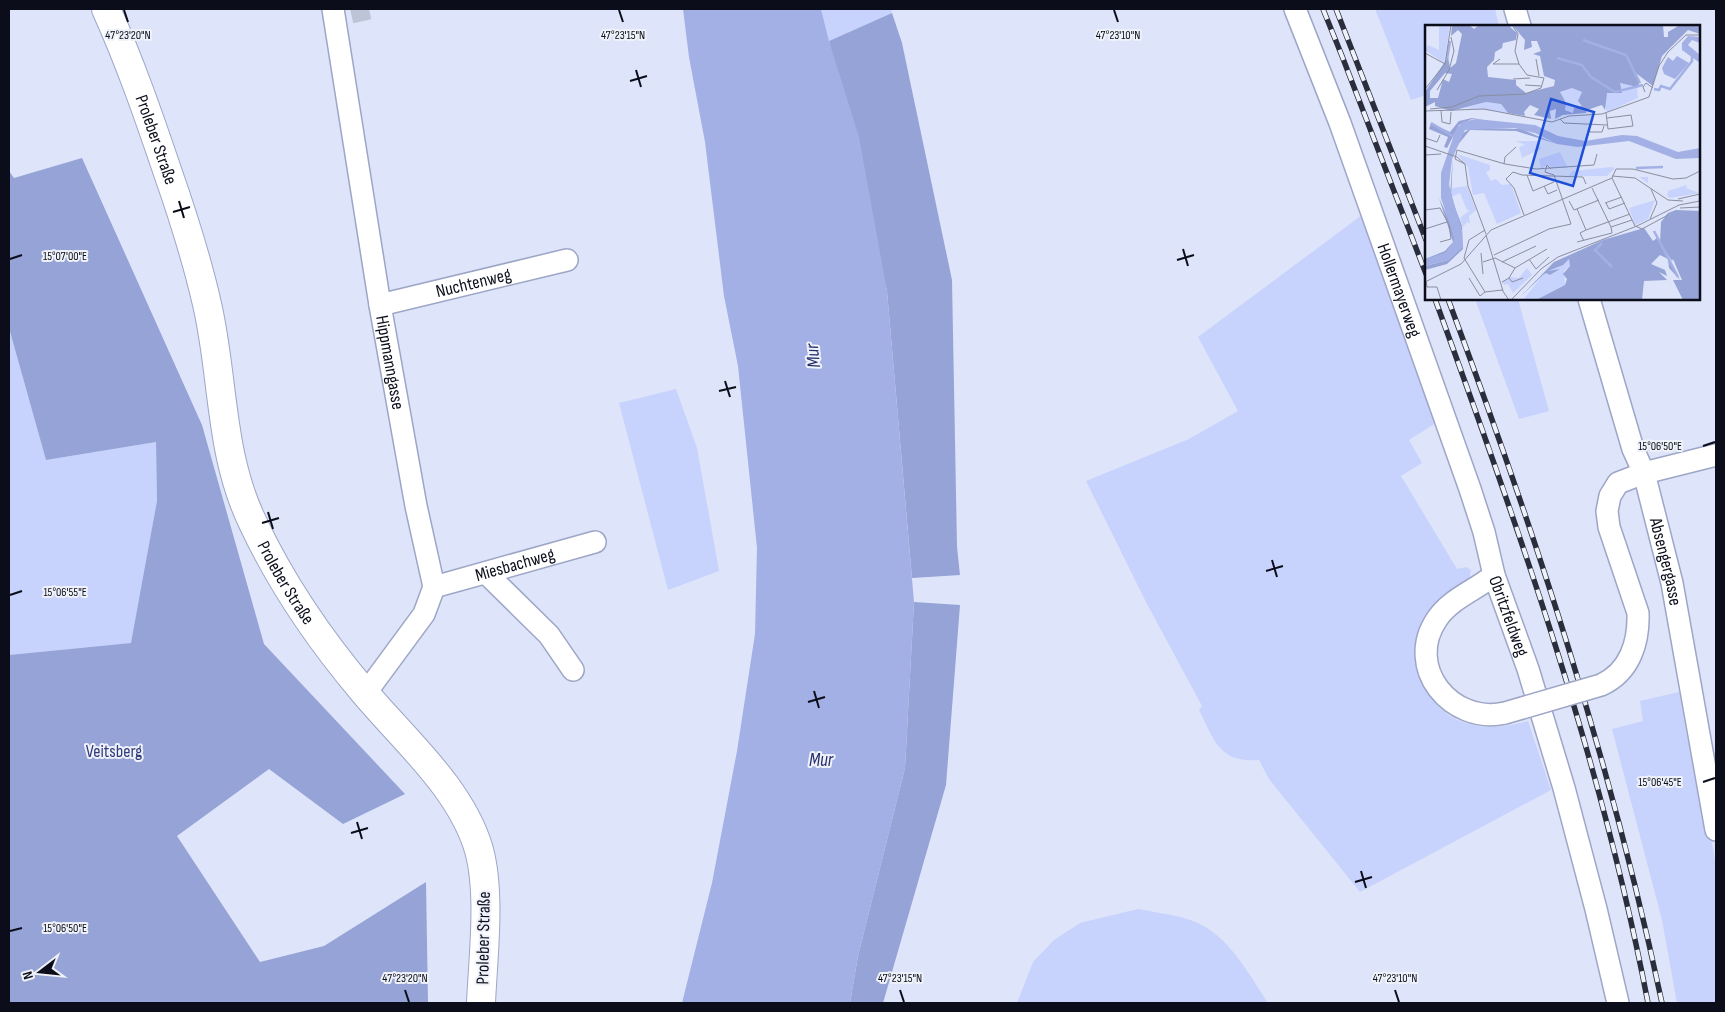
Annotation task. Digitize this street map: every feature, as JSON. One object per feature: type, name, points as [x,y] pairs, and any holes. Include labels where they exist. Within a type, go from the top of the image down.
[{"type":"main road","name":"Proleber Straße","points":[[106,9],[144,101],[198,269],[213,333],[226,437],[239,488],[251,520],[290,593],[316,632],[366,694],[452,794],[464,813],[474,836],[480,853],[484,883],[481,1003]]},
{"type":"street","name":"Hollermayerweg","points":[[1295,9],[1340,123],[1401,291],[1470,489],[1484,532],[1494,575]]},
{"type":"street","points":[[1515,9],[1520,25]]},
{"type":"street","name":"Hippmanngasse","points":[[339,13],[380,305],[416,506],[434,587]]},
{"type":"street","name":"Nuchtenweg","points":[[380,305],[567,260]]},
{"type":"street","name":"Absengergasse","points":[[1579,300],[1591,309],[1633,449],[1644,472],[1672,583],[1716,830]]},
{"type":"street","name":"Obritzfeldweg","points":[[1618,1003],[1596,909],[1564,788],[1528,669],[1494,575],[1481,586],[1444,609],[1430,632],[1427,646],[1430,674],[1436,686],[1456,706],[1468,712],[1482,715],[1505,713],[1601,685],[1615,676],[1625,666],[1632,654],[1637,641],[1639,627],[1638,613],[1609,527],[1607,511],[1610,496],[1618,483],[1644,472],[1716,455]]},
{"type":"street","name":"Miesbachweg","points":[[434,587],[595,542]]},
{"type":"street","points":[[486,573],[549,635],[573,670]]},
{"type":"street","points":[[366,694],[424,614],[434,587]]},
{"type":"shaded area","points":[[821,9],[891,9],[892,13],[829,41]]},
{"type":"shaded area","points":[[1375,9],[1495,9],[1499,25],[1425,25],[1425,95],[1411,100]]},
{"type":"shaded area","points":[[1366,212],[1436,423],[1409,440],[1422,463],[1401,476],[1457,569],[1466,567],[1471,570],[1469,581],[1416,655],[1421,677],[1429,694],[1440,708],[1454,718],[1470,724],[1488,727],[1507,726],[1528,721],[1551,790],[1360,892],[1269,779],[1259,760],[1235,758],[1227,754],[1215,741],[1199,710],[1202,706],[1146,602],[1086,481],[1189,439],[1238,411],[1198,337]]},
{"type":"shaded area","points":[[1475,300],[1518,300],[1549,411],[1519,419]]},
{"type":"shaded area","points":[[9,328],[46,460],[156,442],[157,501],[132,643],[9,655]]},
{"type":"shaded area","points":[[676,389],[697,448],[719,571],[668,590],[619,403]]},
{"type":"shaded area","points":[[1679,692],[1704,826],[1711,837],[1716,868],[1716,1003],[1677,1003],[1662,920],[1612,729],[1643,721],[1640,701]]},
{"type":"shaded area","points":[[1138,909],[1184,918],[1199,923],[1212,931],[1233,952],[1268,1003],[1017,1003],[1033,962],[1054,940],[1080,923]]},
{"type":"green space","points":[[892,13],[902,43],[952,280],[957,547],[960,575],[912,578],[887,291],[829,41]]},
{"type":"green space","name":"Veitsberg","points":[[82,158],[202,425],[264,644],[405,794],[343,824],[269,769],[177,836],[260,962],[324,946],[426,882],[428,1003],[9,1003],[9,655],[131,643],[157,501],[156,442],[46,460],[9,328],[9,171],[14,178]]},
{"type":"green space","points":[[914,602],[960,605],[946,785],[883,1003],[850,1003],[858,956],[905,768]]},
{"type":"water","name":"Mur","points":[[683,9],[821,9],[859,137],[887,291],[914,602],[905,768],[858,956],[850,1003],[682,1003],[712,883],[737,751],[755,634],[757,548],[738,366],[724,296],[705,142],[689,57]]},
{"type":"tunnel","points":[[351,13],[369,9]]},
{"type":"railway","points":[[1323,9],[1425,271]]},
{"type":"railway","points":[[1336,9],[1425,237]]},
{"type":"railway","points":[[1435,300],[1527,559],[1583,735],[1629,913],[1648,1003]]},
{"type":"railway","points":[[1448,300],[1511,472],[1595,735],[1642,913],[1662,1003]]}]
